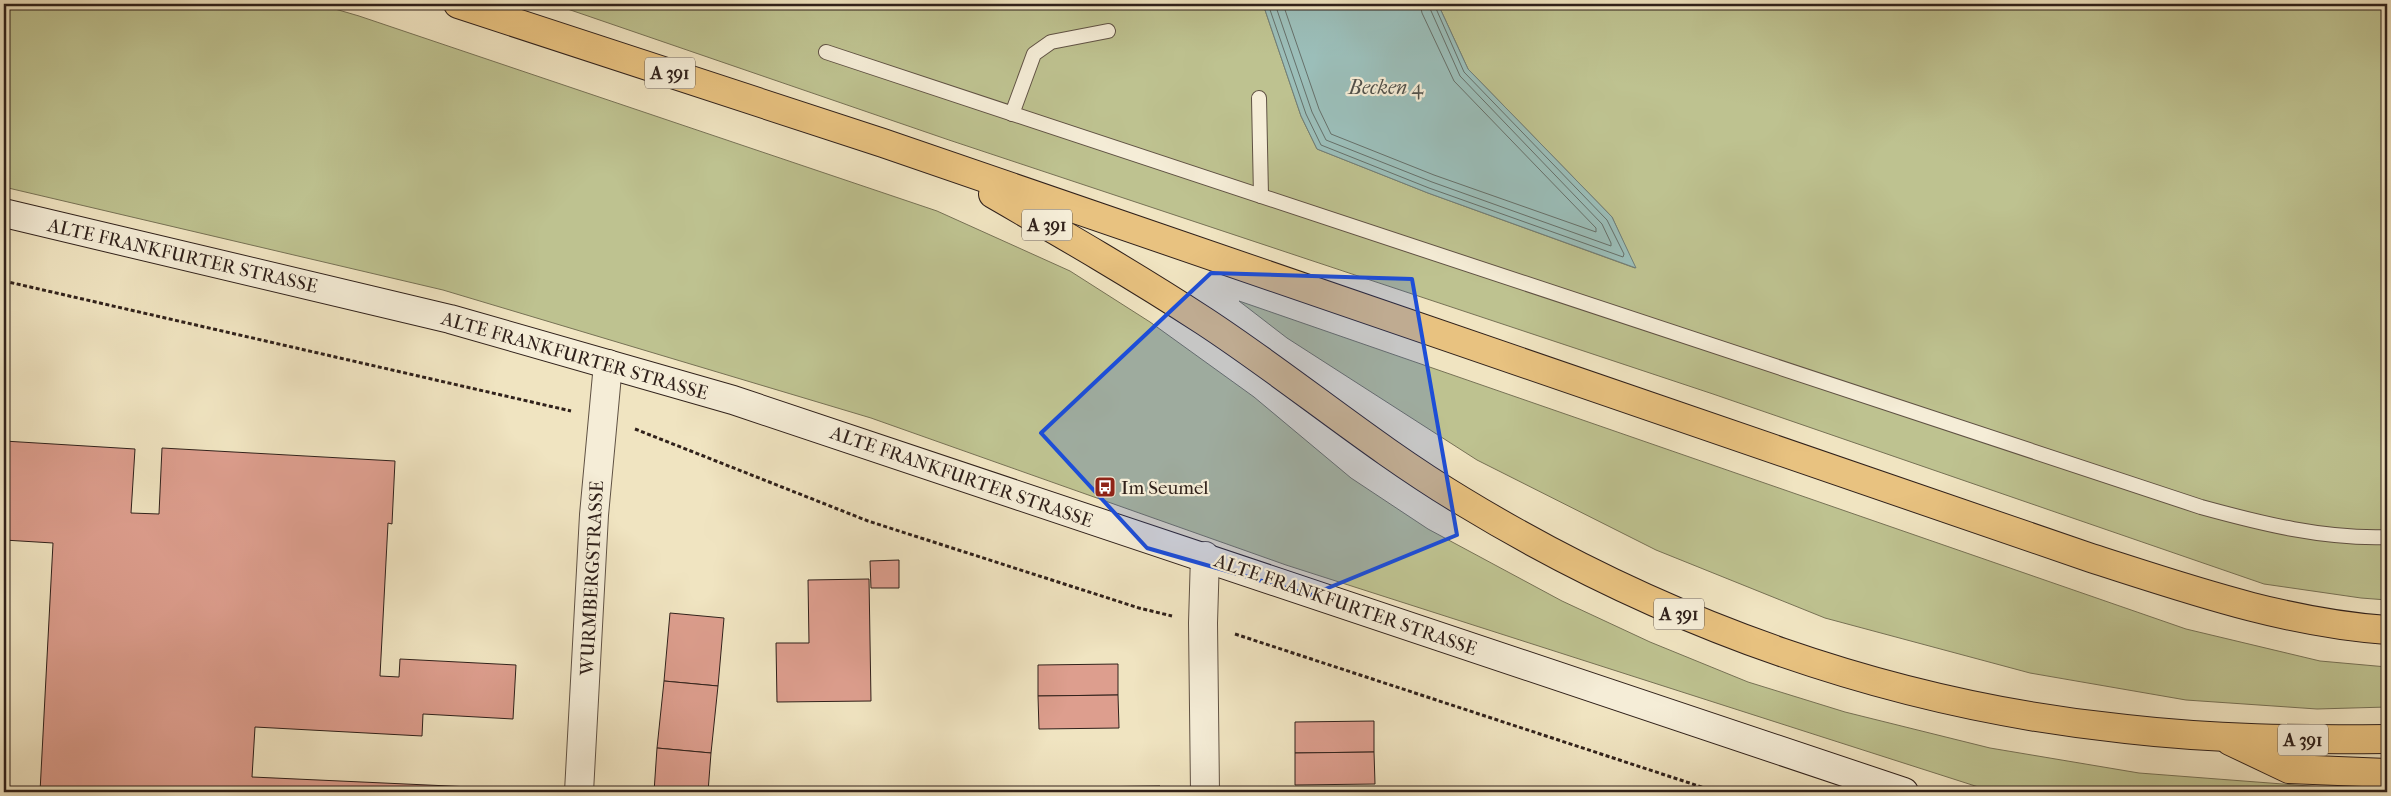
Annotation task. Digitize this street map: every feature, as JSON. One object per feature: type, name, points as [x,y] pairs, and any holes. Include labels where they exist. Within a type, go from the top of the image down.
[{"type":"highway","name":"A 391","points":[[458,4],[883,143],[984,189],[1101,257],[1205,322],[1459,500],[1540,546],[1606,580],[1682,615],[1761,646],[1841,672],[1941,699],[2033,717],[2116,728],[2220,736],[2310,740],[2387,739]]},
{"type":"highway","points":[[883,143],[2091,558],[2242,606],[2305,620],[2387,630]]},
{"type":"highway","points":[[2220,736],[2289,769],[2387,773]]},
{"type":"street","name":"ALTE FRANKFURTER STRASSE","points":[[4,213],[450,319],[733,400],[1205,556],[1904,792]]},
{"type":"street","name":"WURMBERGSTRASSE","points":[[579,792],[594,515],[608,364]]},
{"type":"street","points":[[1205,556],[1202,623],[1205,792]]},
{"type":"lane","points":[[1012,114],[1034,54],[1051,42],[1108,31]]},
{"type":"lane","points":[[826,52],[2201,507],[2278,528],[2322,535],[2387,537]]},
{"type":"lane","points":[[1259,98],[1261,196]]},
{"type":"path","points":[[4,281],[501,394],[602,419],[642,431],[868,521],[1139,608],[1202,623],[1717,792]]},
{"type":"highlighted area","points":[[1211,273],[1412,279],[1457,535],[1311,595],[1147,548],[1041,433]]},
{"type":"green space","points":[[4,4],[318,4],[359,16],[937,211],[1070,271],[1150,322],[1254,397],[1351,478],[1428,529],[1562,601],[1650,642],[1748,682],[1845,712],[1990,748],[2139,773],[2387,792],[1994,792],[1286,565],[871,418],[443,290],[4,187]]},
{"type":"green space","points":[[553,4],[1263,4],[1301,116],[1317,149],[1428,193],[1635,268],[1612,217],[1468,69],[1438,4],[2387,4],[2387,600],[2264,584],[1713,394],[949,140]]},
{"type":"green space","points":[[1239,301],[2186,629],[2320,661],[2387,667],[2387,707],[2317,709],[2186,700],[2030,673],[1825,618],[1656,550],[1477,460],[1287,338]]},
{"type":"water","name":"Becken 4","points":[[1263,4],[1438,4],[1468,69],[1612,217],[1636,268],[1428,193],[1317,149],[1301,116]]},
{"type":"building","points":[[4,441],[135,449],[131,513],[159,514],[162,448],[395,461],[392,524],[388,523],[380,676],[399,677],[400,659],[516,665],[513,719],[423,714],[422,736],[255,727],[252,777],[493,788],[492,792],[40,792],[53,543],[4,540]]},
{"type":"building","points":[[899,560],[899,588],[871,588],[870,561]]},
{"type":"building","points":[[869,579],[871,701],[777,702],[776,643],[809,643],[808,580]]},
{"type":"building","points":[[670,613],[724,618],[718,686],[664,681]]},
{"type":"building","points":[[1118,664],[1118,695],[1038,696],[1038,665]]},
{"type":"building","points":[[664,681],[718,686],[711,753],[657,748]]},
{"type":"building","points":[[1118,695],[1119,728],[1039,729],[1038,696]]},
{"type":"building","points":[[1374,721],[1374,752],[1295,753],[1295,722]]},
{"type":"building","points":[[657,748],[711,753],[708,792],[654,792]]},
{"type":"building","points":[[1374,752],[1375,784],[1295,785],[1295,753]]},
{"type":"building","points":[[1160,786],[1160,792],[1081,792],[1081,787]]},
{"type":"place","name":"Im Seumel","points":[[1105,487]]}]
